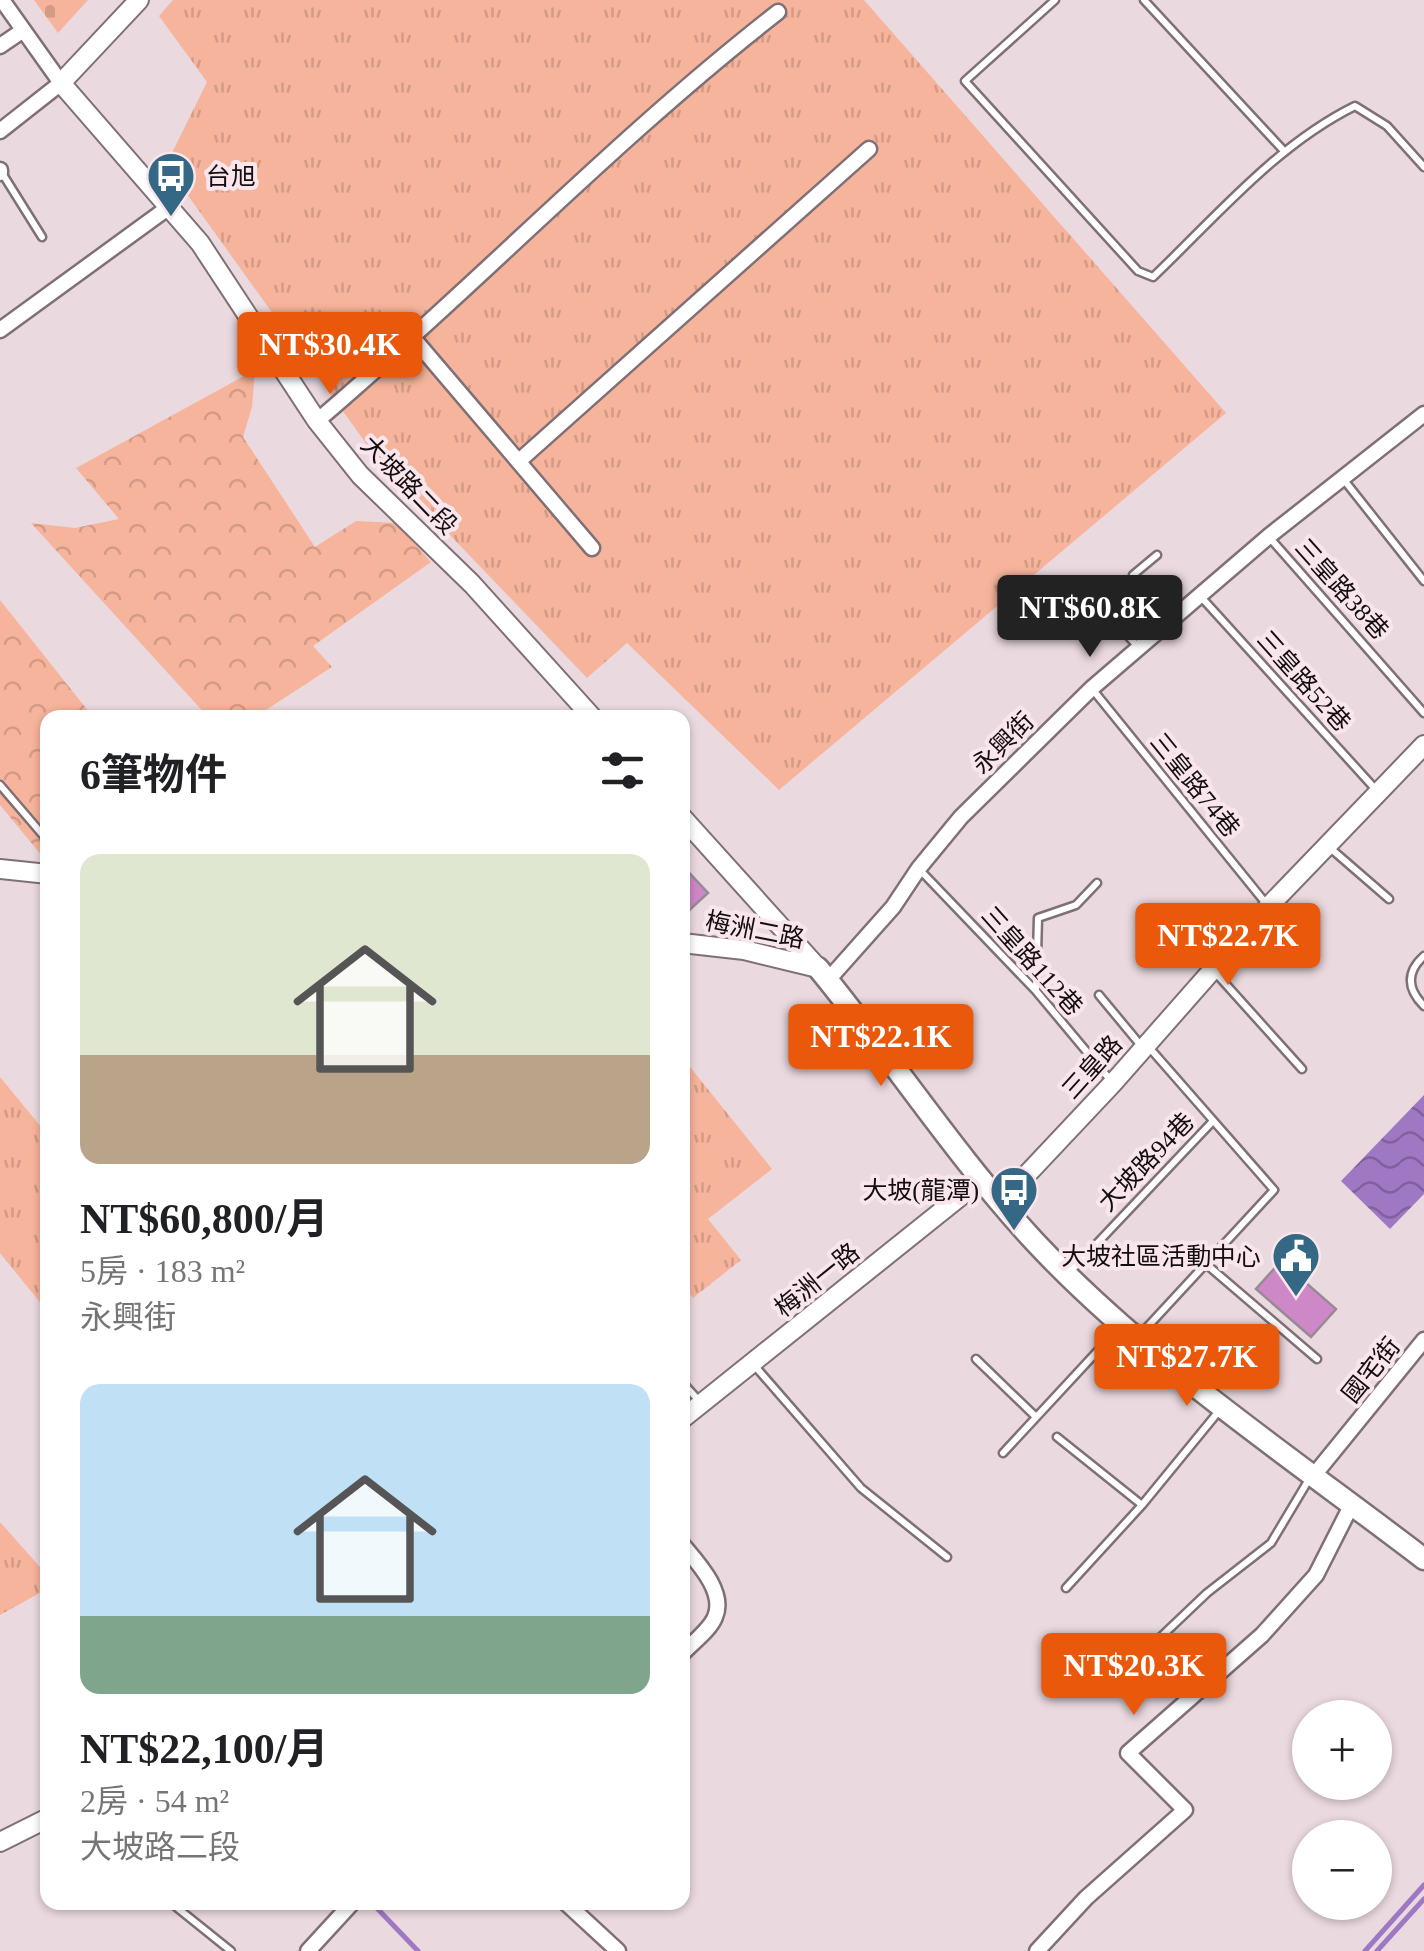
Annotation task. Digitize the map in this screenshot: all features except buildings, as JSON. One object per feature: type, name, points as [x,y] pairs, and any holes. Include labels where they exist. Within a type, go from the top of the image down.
[{"type":"main road","points":[[823,974],[982,1180],[1067,1274],[1223,1406],[1424,1559]]},
{"type":"street","points":[[2,0],[62,82]]},
{"type":"street","points":[[0,130],[62,82],[139,0]]},
{"type":"street","points":[[317,421],[414,339],[697,75],[778,12]]},
{"type":"street","points":[[0,46],[22,31]]},
{"type":"street","name":"大坡路二段","points":[[62,82],[200,243],[317,421],[360,475],[472,584],[585,710]]},
{"type":"street","points":[[519,460],[869,149]]},
{"type":"street","points":[[0,330],[169,207]]},
{"type":"street","points":[[414,339],[592,548]]},
{"type":"street","name":"永興街","points":[[823,974],[893,907],[918,868],[961,817],[1092,688],[1268,536],[1424,414]]},
{"type":"street","name":"三皇路","points":[[1000,1202],[1113,1083],[1268,907],[1424,745]]},
{"type":"street","points":[[690,826],[823,974]]},
{"type":"street","points":[[0,869],[40,873]]},
{"type":"street","name":"梅洲二路","points":[[690,944],[744,950],[823,974]]},
{"type":"street","name":"梅洲一路","points":[[690,1414],[982,1180]]},
{"type":"street","name":"國宅街","points":[[1315,1474],[1424,1340]]},
{"type":"street","points":[[1037,1951],[1086,1898],[1184,1810],[1128,1753],[1262,1634],[1316,1574],[1352,1504]]},
{"type":"street","points":[[690,1555],[718,1601],[715,1618],[690,1645]]},
{"type":"street","points":[[0,1842],[40,1822]]},
{"type":"street","points":[[308,1951],[346,1910]]},
{"type":"street","points":[[574,1910],[618,1951]]},
{"type":"lane","points":[[1055,0],[965,81],[1138,271],[1153,277],[1284,151],[1327,120],[1355,106],[1387,126],[1424,167]]},
{"type":"lane","points":[[1144,0],[1284,151]]},
{"type":"lane","points":[[1,171],[42,237]]},
{"type":"lane","points":[[1343,478],[1424,581]]},
{"type":"lane","name":"三皇路38巷","points":[[1268,536],[1424,713]]},
{"type":"lane","points":[[1157,556],[1133,575],[1173,620]]},
{"type":"lane","name":"三皇路52巷","points":[[1200,597],[1379,793]]},
{"type":"lane","points":[[1094,598],[1140,648]]},
{"type":"lane","name":"三皇路74巷","points":[[1092,688],[1268,907]]},
{"type":"lane","points":[[0,785],[40,832]]},
{"type":"lane","points":[[1328,846],[1389,899]]},
{"type":"lane","name":"三皇路112巷","points":[[918,868],[1036,992],[1113,1083]]},
{"type":"lane","points":[[1036,992],[1038,918],[1076,905],[1097,883]]},
{"type":"lane","points":[[1424,956],[1413,966],[1410,982],[1414,996],[1424,1006]]},
{"type":"lane","points":[[1212,969],[1302,1069]]},
{"type":"lane","points":[[1003,1452],[1036,1416],[1206,1264],[1274,1190],[1100,996]]},
{"type":"lane","name":"大坡路94巷","points":[[1067,1274],[1213,1122]]},
{"type":"lane","points":[[1206,1264],[1317,1359]]},
{"type":"lane","points":[[976,1359],[1036,1416]]},
{"type":"lane","points":[[752,1363],[861,1488],[946,1558]]},
{"type":"lane","points":[[690,1391],[702,1404]]},
{"type":"lane","points":[[1066,1588],[1142,1505],[1223,1406]]},
{"type":"lane","points":[[1058,1437],[1142,1505]]},
{"type":"lane","points":[[1124,1672],[1206,1593],[1271,1544],[1315,1474]]},
{"type":"lane","points":[[180,1910],[231,1951]]},
{"type":"green space","points":[[34,0],[88,0],[58,33]]},
{"type":"green space","points":[[173,0],[864,0],[1226,413],[779,790],[627,643],[587,678],[378,460],[166,165],[207,82],[159,16]]},
{"type":"green space","points":[[255,370],[252,407],[243,437],[315,547],[356,521],[396,523],[431,562],[313,646],[332,667],[266,710],[202,710],[31,523],[75,528],[119,519],[76,468]]},
{"type":"green space","points":[[0,600],[87,710],[40,710],[40,854],[0,805]]},
{"type":"green space","points":[[690,1067],[772,1169],[708,1219],[741,1260],[693,1298]]},
{"type":"green space","points":[[0,1077],[40,1126],[40,1302],[0,1253]]},
{"type":"green space","points":[[0,1522],[40,1567],[40,1593],[0,1615]]},
{"type":"water","points":[[1424,1095],[1424,1194],[1390,1229],[1341,1181]]},
{"type":"waterway","points":[[1365,1951],[1424,1885]]},
{"type":"waterway","points":[[1377,1951],[1424,1899]]},
{"type":"waterway","points":[[379,1910],[418,1951]]},
{"type":"place","name":"台旭","points":[[171,218]]},
{"type":"place","name":"大坡(龍潭)","points":[[1014,1232]]},
{"type":"place","name":"大坡社區活動中心","points":[[1296,1298]]}]
